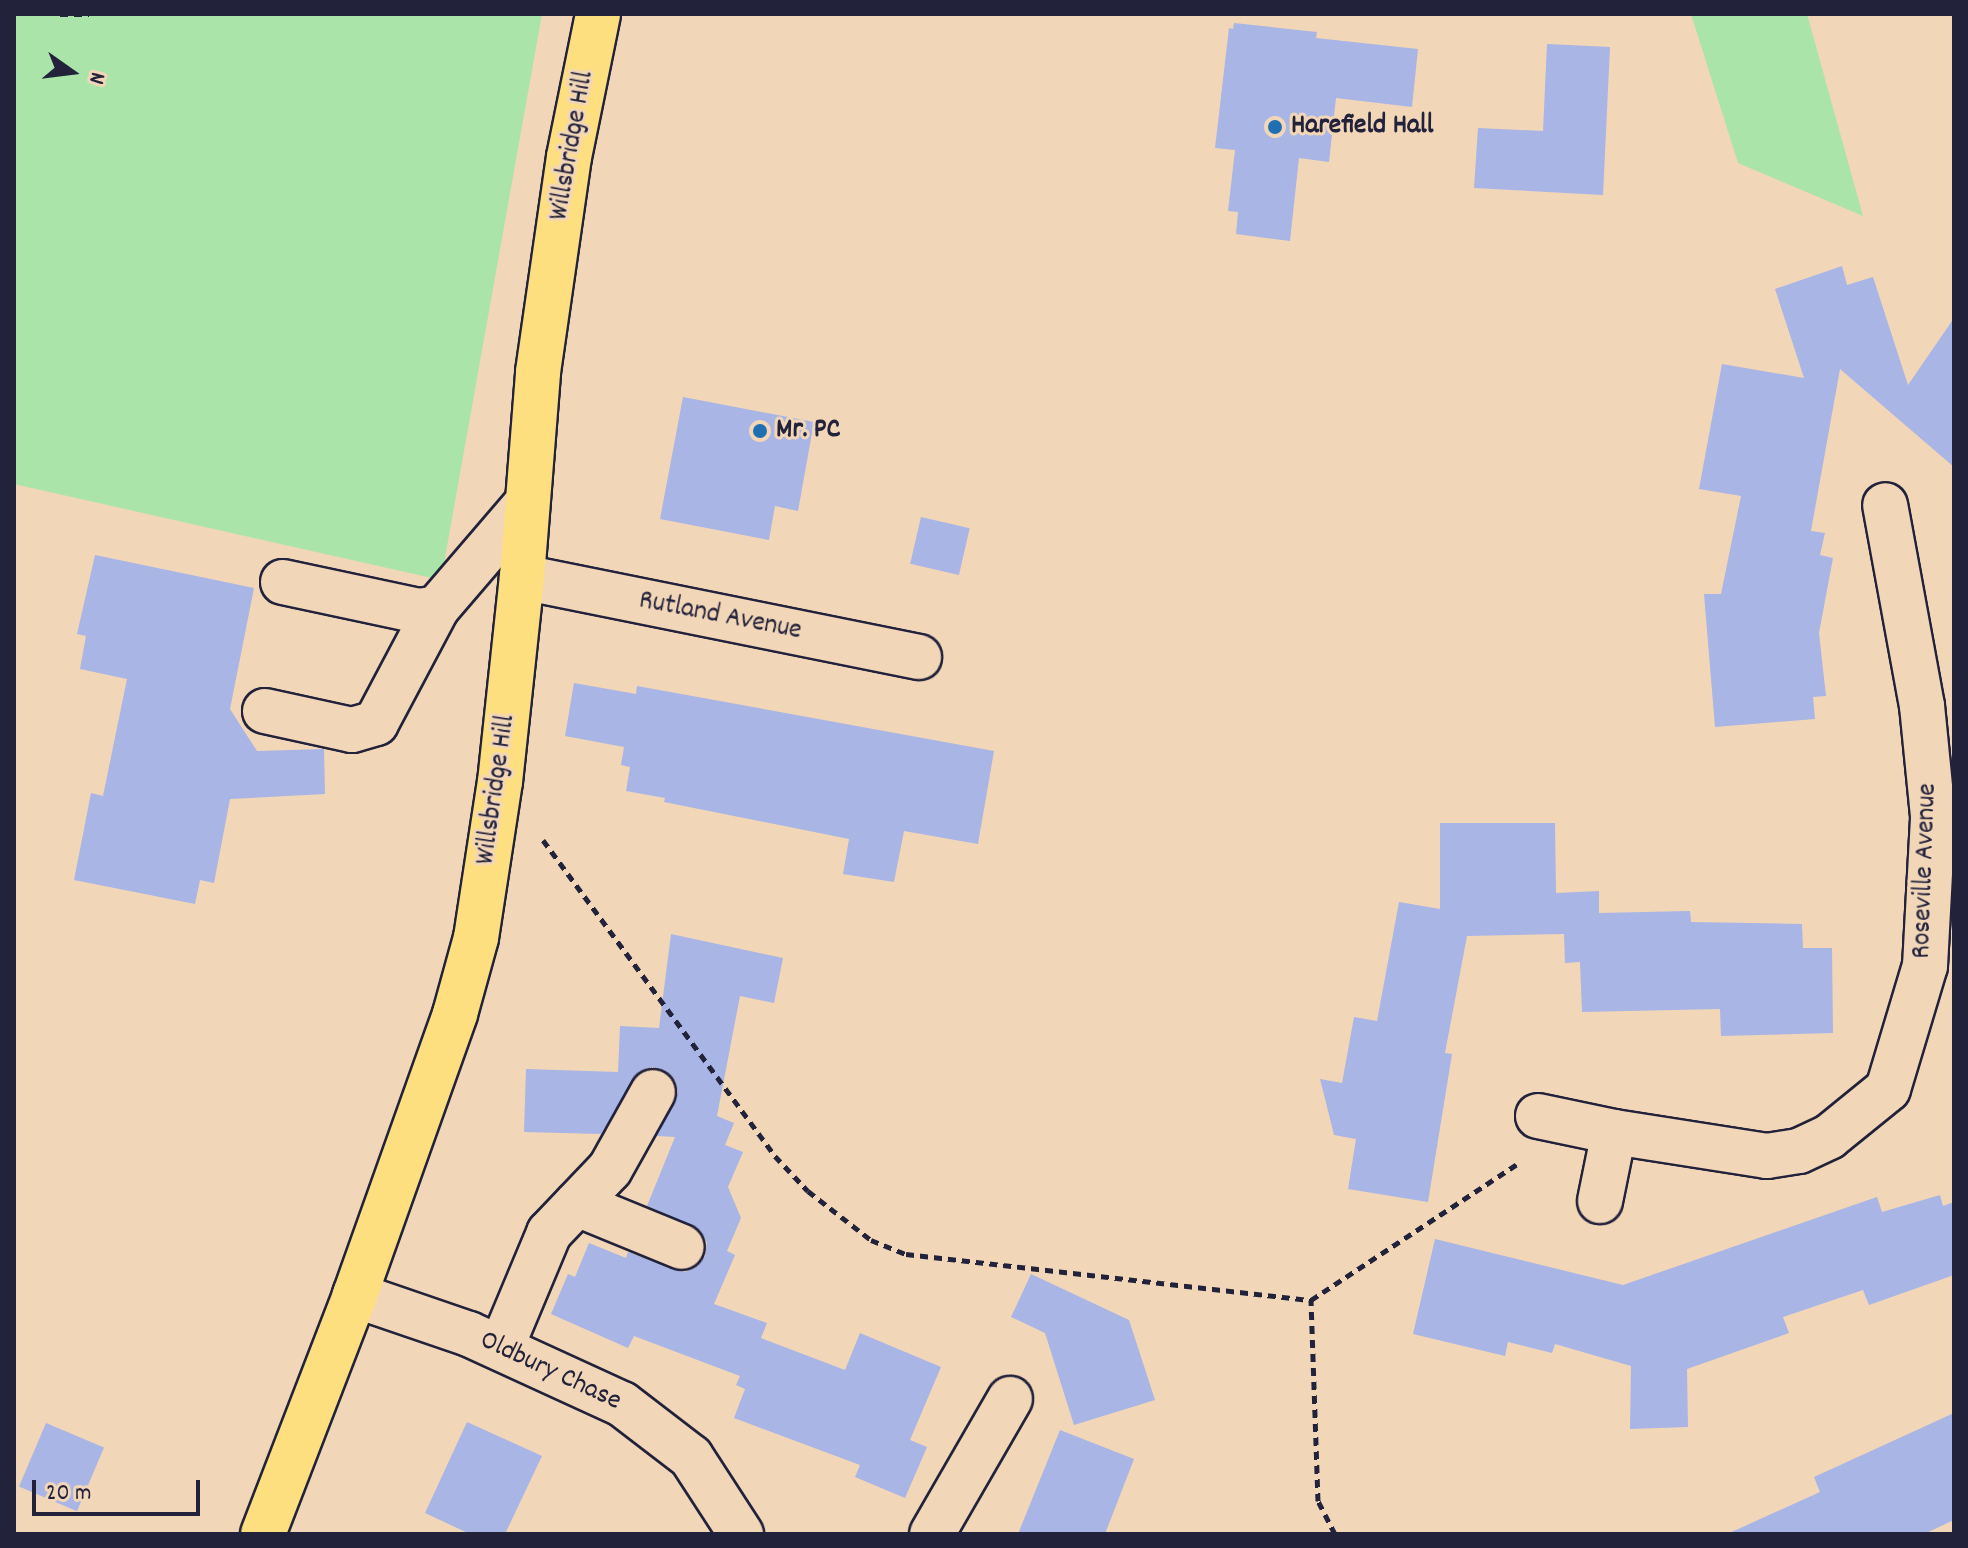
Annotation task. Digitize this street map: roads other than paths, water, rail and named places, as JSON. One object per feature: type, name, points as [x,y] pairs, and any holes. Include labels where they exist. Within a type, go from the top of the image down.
[{"type":"main road","name":"Willsbridge Hill","points":[[263,1534],[355,1295],[455,1014],[476,938],[500,782],[522,577],[538,372],[569,157],[598,14]]},
{"type":"street","points":[[265,711],[352,730],[376,723],[437,608],[527,503]]},
{"type":"street","name":"Roseville Avenue","points":[[1549,1119],[1767,1156],[1799,1151],[1829,1137],[1888,1089],[1925,966],[1938,705],[1885,505]]},
{"type":"street","name":"Rutland Avenue","points":[[522,577],[919,657]]},
{"type":"street","points":[[283,582],[419,611],[437,608]]},
{"type":"street","points":[[501,1348],[549,1233],[610,1169],[653,1092]]},
{"type":"street","points":[[1600,1201],[1614,1132]]},
{"type":"street","points":[[577,1204],[682,1247]]},
{"type":"street","name":"Oldbury Chase","points":[[355,1295],[469,1334],[622,1404],[691,1457],[741,1534]]},
{"type":"street","points":[[932,1534],[1010,1399]]},
{"type":"place","name":"Harefield Hall","points":[[1275,127]]},
{"type":"place","name":"Mr. PC","points":[[760,431]]}]
